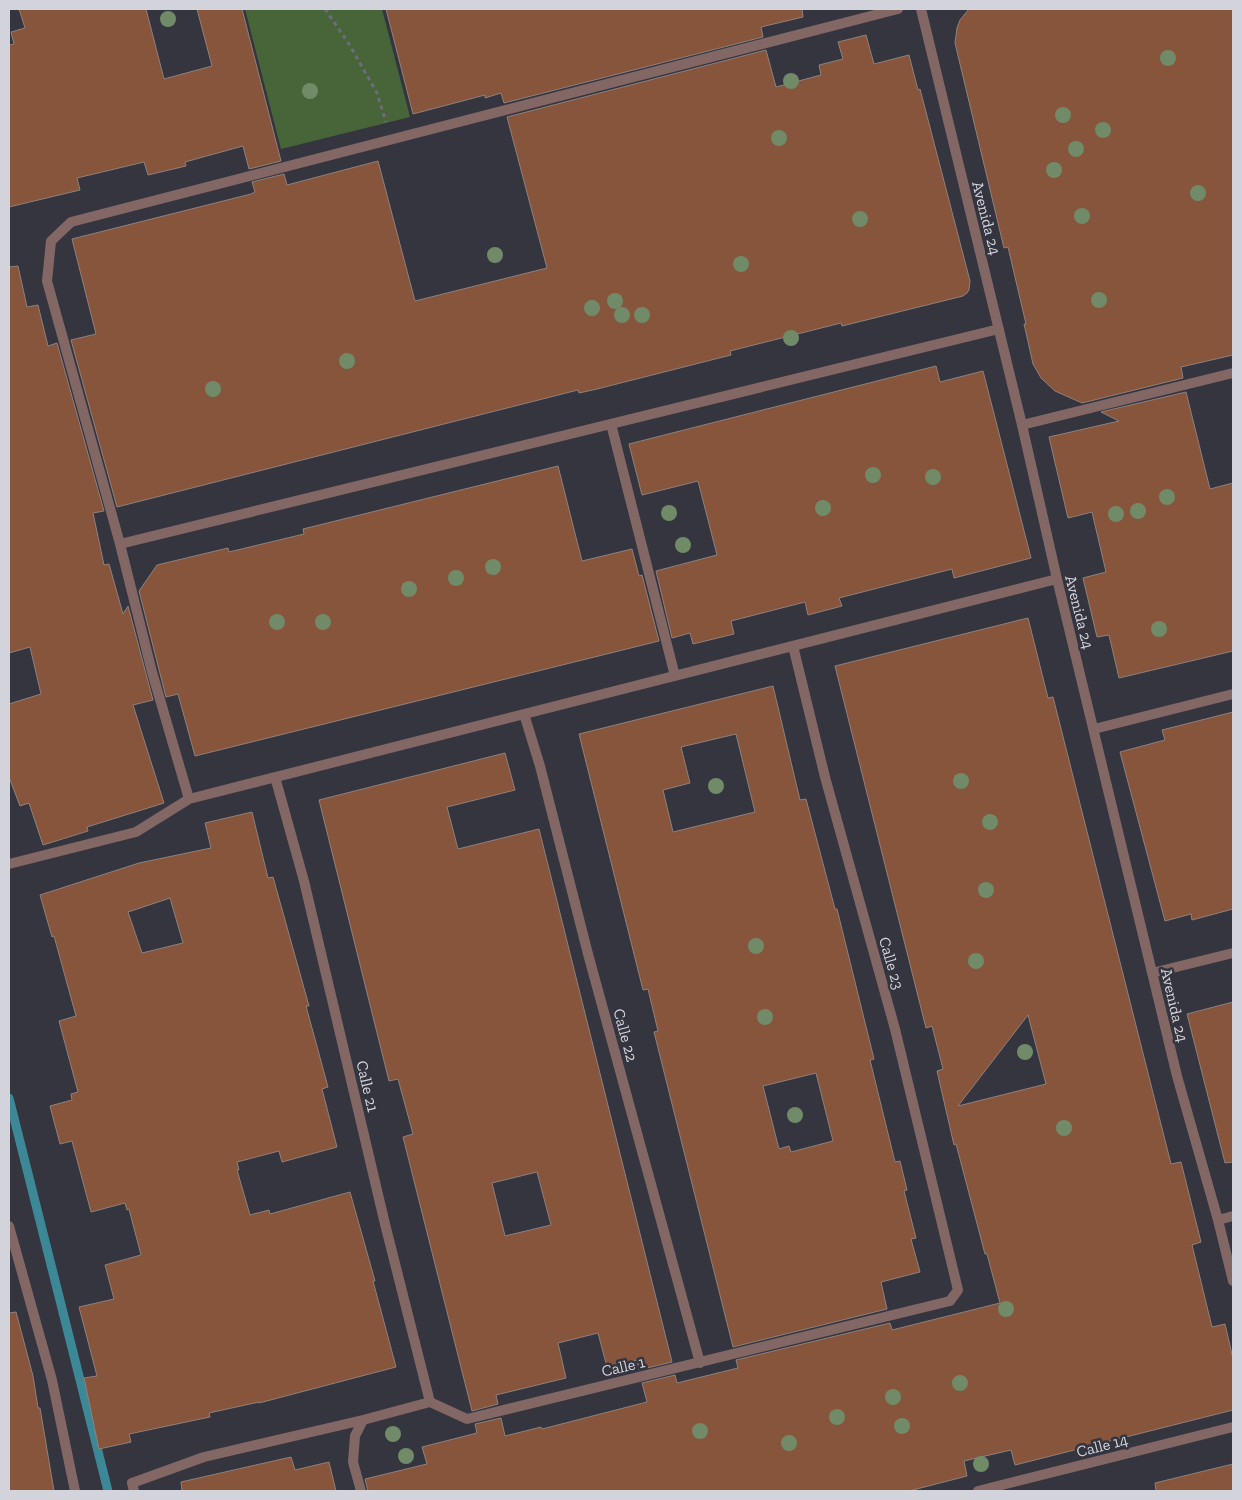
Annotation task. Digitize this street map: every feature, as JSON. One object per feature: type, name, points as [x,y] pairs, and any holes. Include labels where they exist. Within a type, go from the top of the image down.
[{"type":"street","points":[[189,799],[152,672],[120,544],[47,281],[50,241],[71,222],[898,9]]},
{"type":"street","name":"Avenida 24","points":[[921,9],[1177,1076],[1218,1220],[1233,1281]]},
{"type":"street","points":[[120,544],[999,329]]},
{"type":"street","points":[[1022,425],[1233,373]]},
{"type":"street","points":[[611,424],[675,676]]},
{"type":"street","points":[[9,864],[136,832],[189,799],[1057,579]]},
{"type":"street","name":"Calle 23","points":[[793,646],[825,777],[895,1029],[958,1290]]},
{"type":"street","points":[[1094,728],[1233,694]]},
{"type":"street","name":"Calle 22","points":[[524,714],[540,766],[588,954],[700,1363]]},
{"type":"street","name":"Calle 21","points":[[275,778],[304,881],[430,1402]]},
{"type":"street","points":[[1152,973],[1233,953]]},
{"type":"street","points":[[1218,1220],[1233,1216]]},
{"type":"street","points":[[9,1226],[52,1380],[75,1491]]},
{"type":"street","name":"Calle 1","points":[[430,1402],[467,1419],[950,1302],[958,1290]]},
{"type":"street","points":[[134,1491],[132,1483],[204,1458],[430,1402]]},
{"type":"street","points":[[361,1491],[353,1462],[355,1436],[363,1420]]},
{"type":"street","name":"Calle 14","points":[[978,1491],[1233,1427]]},
{"type":"path","points":[[325,9],[349,44],[376,93],[391,140]]},
{"type":"green space","points":[[245,9],[382,9],[410,117],[281,149]]},
{"type":"building","points":[[19,9],[146,9],[164,79],[212,66],[197,9],[242,9],[281,161],[249,169],[243,146],[185,162],[186,166],[148,175],[144,162],[77,178],[80,190],[9,207],[9,45],[14,44],[11,32],[25,28]]},
{"type":"building","points":[[386,9],[802,9],[803,17],[761,27],[763,37],[504,103],[501,93],[485,98],[485,95],[413,114]]},
{"type":"building","points":[[969,9],[1233,9],[1233,355],[1181,367],[1183,378],[1082,403],[1055,391],[1041,378],[1033,364],[1024,324],[1026,324],[1008,247],[1004,248],[955,43],[960,20]]},
{"type":"building","points":[[866,35],[874,64],[909,55],[918,90],[920,89],[970,281],[969,290],[963,296],[842,326],[841,323],[730,351],[731,355],[597,389],[579,393],[578,390],[117,507],[71,340],[96,334],[72,239],[251,194],[255,192],[252,182],[284,174],[287,185],[378,161],[415,301],[547,268],[507,117],[766,50],[776,87],[821,75],[819,65],[843,59],[838,42]]},
{"type":"building","points":[[18,266],[27,307],[38,305],[48,346],[57,343],[104,511],[93,513],[104,565],[109,564],[123,614],[128,606],[153,700],[133,705],[164,803],[87,827],[88,831],[43,845],[29,803],[20,806],[9,777],[9,704],[41,694],[30,647],[9,653],[9,267]]},
{"type":"building","points":[[936,366],[940,382],[983,371],[1031,558],[954,578],[952,569],[839,598],[842,606],[808,615],[805,602],[731,621],[734,634],[693,644],[690,633],[672,638],[656,571],[717,555],[698,481],[642,495],[629,444]]},
{"type":"building","points":[[1186,392],[1210,489],[1233,483],[1233,651],[1119,678],[1109,635],[1097,637],[1083,578],[1106,572],[1092,512],[1068,518],[1049,437],[1119,421],[1101,412]]},
{"type":"building","points":[[558,466],[582,561],[632,549],[639,576],[642,575],[659,641],[195,756],[178,694],[166,697],[139,591],[157,565],[228,548],[229,552],[304,534],[303,529]]},
{"type":"building","points":[[1028,618],[1048,698],[1053,697],[1171,1164],[1181,1162],[1201,1242],[1192,1245],[1212,1327],[1225,1324],[1233,1359],[1233,1410],[1015,1465],[1011,1450],[964,1461],[967,1476],[909,1491],[368,1491],[365,1479],[427,1464],[422,1447],[477,1433],[475,1424],[501,1418],[505,1436],[541,1427],[542,1429],[647,1402],[642,1383],[675,1375],[677,1383],[738,1368],[736,1360],[890,1323],[892,1330],[1000,1303],[956,1144],[954,1145],[937,1071],[943,1069],[932,1026],[926,1028],[835,666]],"holes":[[[1028,1015],[1046,1084],[958,1106]]]},
{"type":"building","points":[[773,686],[800,800],[806,799],[835,909],[837,909],[874,1059],[870,1060],[895,1162],[900,1161],[907,1190],[904,1191],[916,1238],[911,1239],[920,1272],[881,1282],[887,1309],[733,1347],[654,1032],[658,1031],[648,989],[643,990],[579,734]],"holes":[[[736,734],[755,812],[673,832],[663,790],[690,783],[681,747]],[[816,1073],[833,1141],[791,1152],[789,1146],[779,1149],[763,1086]]]},
{"type":"building","points":[[1233,712],[1233,909],[1192,920],[1191,914],[1165,921],[1120,752],[1165,740],[1162,730]]},
{"type":"building","points":[[505,753],[515,790],[447,807],[458,849],[539,829],[672,1362],[639,1370],[637,1360],[607,1367],[598,1333],[558,1343],[566,1378],[496,1395],[498,1404],[472,1411],[403,1137],[413,1134],[398,1079],[389,1081],[319,800]],"holes":[[[537,1172],[551,1225],[505,1236],[492,1183]]]},
{"type":"building","points":[[252,812],[268,878],[273,877],[309,1006],[306,1006],[328,1087],[322,1089],[337,1147],[282,1162],[279,1151],[237,1162],[239,1170],[237,1170],[250,1215],[269,1210],[270,1214],[350,1192],[375,1281],[373,1281],[396,1367],[259,1403],[209,1413],[210,1417],[129,1434],[131,1442],[99,1449],[84,1378],[97,1376],[79,1307],[114,1299],[105,1265],[141,1255],[129,1209],[127,1210],[125,1203],[91,1212],[72,1141],[60,1144],[50,1106],[72,1100],[71,1094],[78,1092],[59,1021],[76,1016],[54,936],[52,937],[40,895],[139,863],[211,848],[205,823]],"holes":[[[170,898],[183,943],[142,953],[128,912]]]},
{"type":"building","points":[[1233,1002],[1233,1162],[1225,1163],[1187,1014]]},
{"type":"building","points":[[16,1312],[33,1376],[38,1408],[40,1408],[54,1491],[9,1491],[9,1313]]},
{"type":"building","points":[[291,1457],[295,1470],[329,1462],[336,1491],[182,1491],[181,1482]]},
{"type":"building","points":[[1233,1464],[1233,1491],[1156,1491],[1155,1483]]},
{"type":"waterway","points":[[9,1098],[108,1491]]}]
